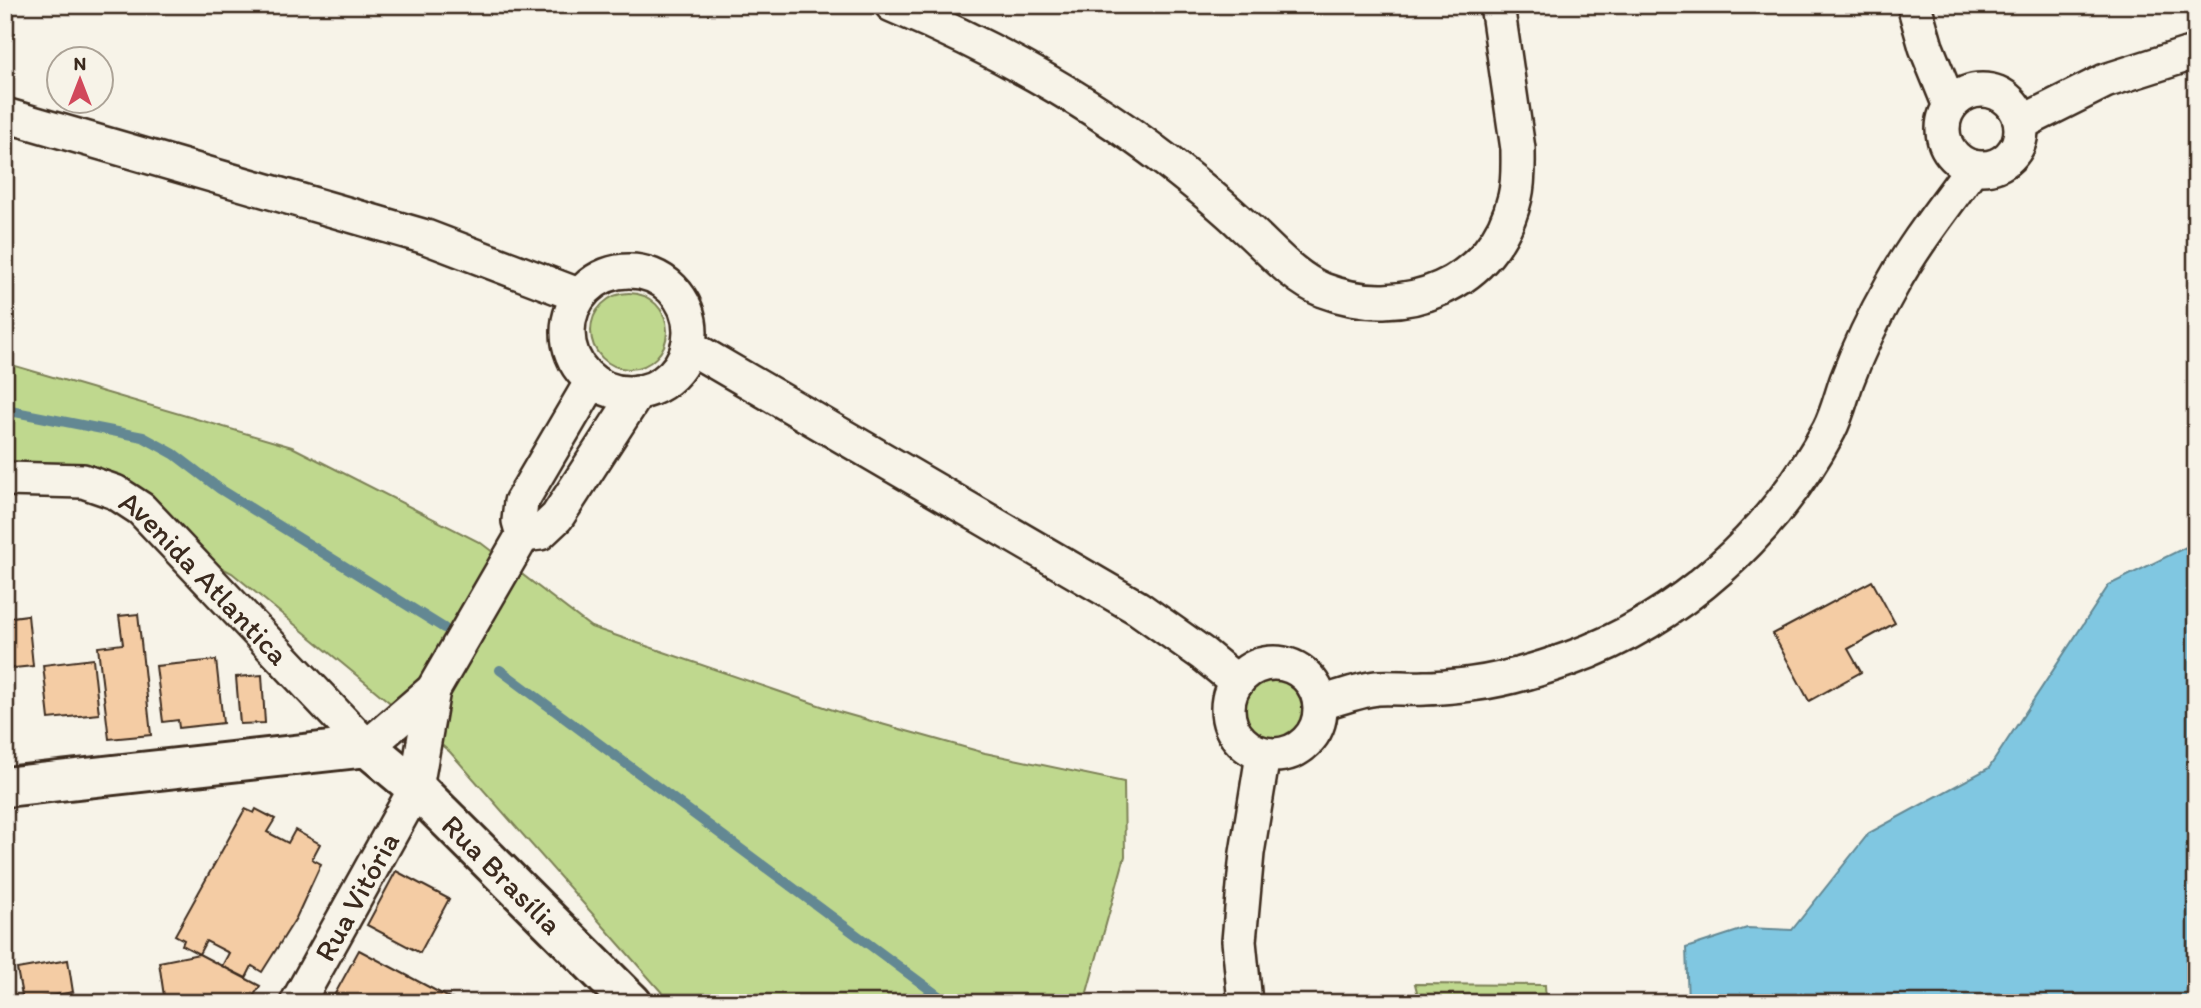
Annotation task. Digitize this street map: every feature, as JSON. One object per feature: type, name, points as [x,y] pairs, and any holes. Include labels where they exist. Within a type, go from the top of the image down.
[{"type":"street","points":[[892,5],[992,51],[1107,118],[1167,161],[1298,275],[1319,289],[1369,302],[1407,300],[1444,288],[1482,259],[1497,240],[1508,219],[1515,197],[1518,149],[1497,5]]},
{"type":"street","points":[[1914,5],[1926,47],[1950,106]]},
{"type":"street","points":[[2021,123],[2105,81],[2196,52]]},
{"type":"street","points":[[1976,91],[1992,91],[2005,98],[2016,109],[2021,123],[2020,139],[2014,153],[2003,163],[1988,168],[1973,167],[1959,161],[1949,150],[1944,135],[1944,120],[1950,106],[1962,96],[1976,91]]},
{"type":"street","points":[[5,115],[426,237],[578,295]]},
{"type":"street","points":[[1321,703],[1376,688],[1475,684],[1571,658],[1651,620],[1714,574],[1783,502],[1809,465],[1830,427],[1868,330],[1892,284],[1973,167]]},
{"type":"street","points":[[619,271],[643,272],[665,282],[682,300],[690,322],[688,346],[678,368],[660,384],[638,392],[614,391],[592,381],[575,363],[568,341],[569,317],[578,295],[597,279],[619,271]]},
{"type":"street","points":[[688,346],[1138,608],[1237,682]]},
{"type":"street","points":[[5,787],[368,747],[433,690],[523,535],[519,521],[521,502],[592,381]]},
{"type":"street","points":[[523,535],[540,533],[557,517],[638,392]]},
{"type":"street","name":"Avenida Atlantica","points":[[5,480],[83,481],[116,492],[141,509],[368,747]]},
{"type":"street","points":[[1268,663],[1286,664],[1302,672],[1315,685],[1321,703],[1320,721],[1312,737],[1298,750],[1282,756],[1263,755],[1247,747],[1234,734],[1228,717],[1229,698],[1237,682],[1250,670],[1268,663]]},
{"type":"street","name":"Rua Vitória","points":[[297,1003],[416,788],[433,690]]},
{"type":"street","name":"Rua Brasília","points":[[368,747],[416,788],[632,1003]]},
{"type":"street","points":[[1245,1003],[1239,941],[1247,853],[1263,755]]},
{"type":"green space","points":[[629,293],[644,296],[656,304],[664,316],[667,331],[664,346],[656,358],[644,366],[629,369],[614,366],[602,358],[594,346],[591,331],[594,316],[602,304],[614,296]]},
{"type":"green space","points":[[5,363],[292,447],[481,543],[591,627],[839,712],[985,753],[1124,782],[1125,856],[1084,1003],[671,1003],[450,752],[232,573],[67,486],[5,475]]},
{"type":"green space","points":[[1274,680],[1285,682],[1298,693],[1303,709],[1301,720],[1290,733],[1274,738],[1263,736],[1250,725],[1245,709],[1247,698],[1258,685]]},
{"type":"green space","points":[[1415,984],[1545,985],[1546,1003],[1420,1003]]},
{"type":"water","points":[[2196,542],[2196,1003],[1688,1003],[1686,948],[1747,928],[1792,930],[1869,833],[1989,768],[2109,585]]},
{"type":"building","points":[[1872,581],[1895,623],[1848,649],[1861,672],[1809,701],[1773,634]]},
{"type":"building","points":[[138,614],[151,735],[109,739],[98,647],[123,644],[119,616]]},
{"type":"building","points":[[28,615],[33,666],[5,669],[5,618]]},
{"type":"building","points":[[93,659],[99,714],[49,719],[43,665]]},
{"type":"building","points":[[216,660],[223,723],[179,728],[178,720],[163,722],[156,666]]},
{"type":"building","points":[[262,675],[265,723],[240,724],[236,677]]},
{"type":"building","points":[[245,809],[254,813],[256,809],[275,819],[267,832],[288,843],[295,830],[320,844],[312,859],[321,864],[296,918],[262,972],[252,966],[246,978],[222,966],[229,953],[206,941],[199,954],[182,945],[184,940],[175,935]]},
{"type":"building","points":[[396,871],[449,899],[420,953],[367,925]]},
{"type":"building","points":[[359,950],[459,1003],[330,1003]]},
{"type":"building","points":[[199,954],[260,986],[249,1003],[165,1003],[159,962]]},
{"type":"building","points":[[68,960],[73,992],[23,1001],[17,969]]},
{"type":"waterway","points":[[5,410],[143,437],[174,454],[220,489],[444,628]]},
{"type":"waterway","points":[[500,670],[948,1003]]}]
